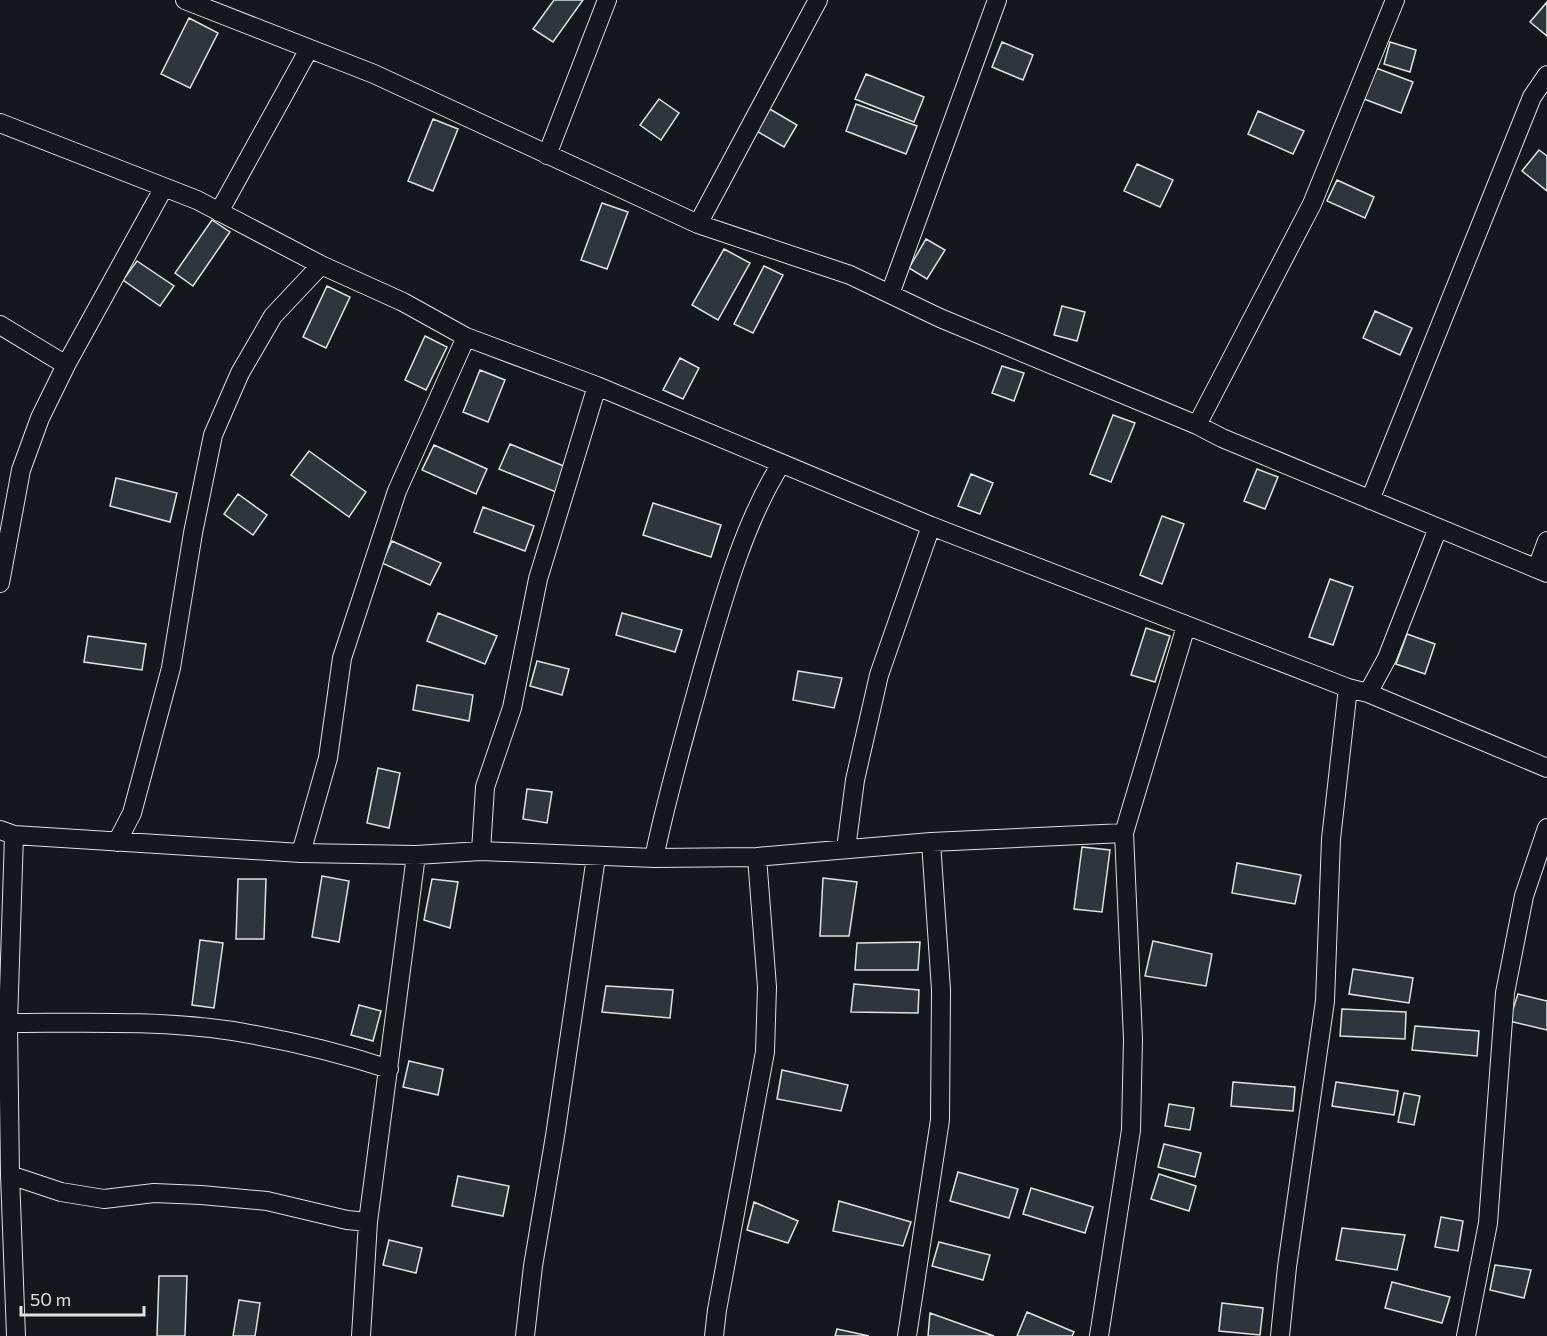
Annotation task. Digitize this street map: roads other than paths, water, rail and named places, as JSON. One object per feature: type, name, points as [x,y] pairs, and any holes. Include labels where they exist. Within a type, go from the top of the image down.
[{"type":"street","points":[[185,0],[221,7],[309,49],[374,74],[699,224],[850,275],[1197,425],[1222,438],[1542,571],[1547,541]]},
{"type":"street","points":[[547,155],[607,0]]},
{"type":"street","points":[[699,224],[818,0]]},
{"type":"street","points":[[890,294],[997,0]]},
{"type":"street","points":[[1197,425],[1312,204],[1395,0]]},
{"type":"street","points":[[219,212],[309,49]]},
{"type":"street","points":[[1370,500],[1532,98],[1547,75]]},
{"type":"street","points":[[0,123],[163,189],[197,200],[321,266],[403,302],[466,337],[597,386],[931,526],[1348,688],[1368,693],[1547,768]]},
{"type":"street","points":[[0,583],[21,470],[40,418],[66,365],[163,189]]},
{"type":"street","points":[[117,842],[132,813],[171,668],[193,532],[213,435],[240,373],[273,316],[321,266]]},
{"type":"street","points":[[0,325],[66,365]]},
{"type":"street","points":[[301,853],[328,758],[342,658],[397,490],[466,337]]},
{"type":"street","points":[[481,851],[485,787],[512,708],[538,579],[597,386]]},
{"type":"street","points":[[654,858],[667,795],[718,618],[762,494],[781,464]]},
{"type":"street","points":[[846,849],[855,780],[879,675],[931,526]]},
{"type":"street","points":[[1368,693],[1385,664],[1438,528]]},
{"type":"street","points":[[1099,1336],[1131,1130],[1133,1039],[1124,833],[1186,626]]},
{"type":"street","points":[[1280,1336],[1287,1267],[1325,1001],[1331,839],[1348,688]]},
{"type":"street","points":[[1466,1336],[1488,1223],[1505,993],[1524,896],[1547,828]]},
{"type":"street","points":[[16,1336],[10,1175],[7,832],[117,842],[301,853],[416,855],[481,851],[654,858],[758,857],[931,842],[1124,833]]},
{"type":"street","points":[[907,1336],[940,1120],[940,990],[931,842]]},
{"type":"street","points":[[361,1336],[368,1222],[416,855]]},
{"type":"street","points":[[525,1336],[534,1256],[555,1136],[596,857]]},
{"type":"street","points":[[714,1336],[765,1052],[767,987],[758,857]]},
{"type":"street","points":[[8,1023],[115,1023],[231,1031],[338,1052],[389,1069]]},
{"type":"street","points":[[10,1175],[61,1192],[104,1199],[154,1193],[201,1195],[267,1201],[347,1220],[368,1222]]}]
